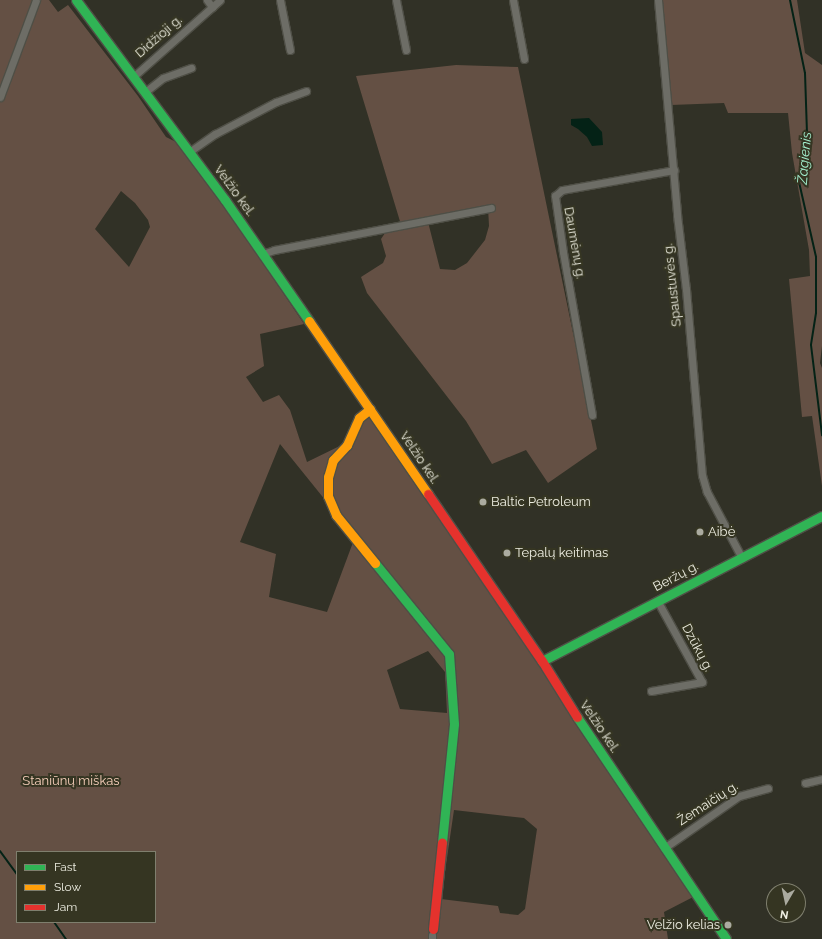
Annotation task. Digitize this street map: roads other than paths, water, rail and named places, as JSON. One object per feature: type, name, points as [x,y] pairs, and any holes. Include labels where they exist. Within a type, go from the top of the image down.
[{"type":"main road","name":"Velžio kel.","points":[[76,0],[189,152],[370,409],[542,661],[566,702],[726,939]]},
{"type":"main road","points":[[370,409],[362,414],[347,445],[333,460],[328,476],[328,496],[336,515],[449,654],[454,724],[432,934]]},
{"type":"main road","name":"Beržų g.","points":[[542,661],[822,516]]},
{"type":"street","points":[[0,97],[36,0]]},
{"type":"street","points":[[207,0],[212,7]]},
{"type":"street","name":"Didžioji g.","points":[[133,77],[220,0]]},
{"type":"street","points":[[280,0],[290,50]]},
{"type":"street","points":[[396,0],[406,50]]},
{"type":"street","points":[[513,0],[524,59]]},
{"type":"street","name":"Spaustuvės g.","points":[[658,0],[702,475],[707,492],[742,558]]},
{"type":"street","points":[[145,92],[163,78],[191,68]]},
{"type":"street","points":[[189,152],[215,134],[276,102],[306,91]]},
{"type":"street","name":"Daumėnų g.","points":[[592,415],[562,245],[555,196],[562,190],[674,170]]},
{"type":"street","points":[[262,254],[274,250],[491,208]]},
{"type":"street","name":"Dzūkų g.","points":[[651,691],[702,682],[658,602]]},
{"type":"street","points":[[805,783],[822,779]]},
{"type":"street","name":"Žemaičių g.","points":[[664,848],[739,796],[768,788]]},
{"type":"waterway","name":"Žagienis","points":[[790,0],[805,73],[807,132],[804,167],[799,182],[816,257],[816,313],[811,345],[822,435]]},
{"type":"waterway","points":[[0,851],[16,873]]},
{"type":"waterway","points":[[55,923],[66,939]]},
{"type":"place","name":"Baltic Petroleum","points":[[483,502]]},
{"type":"place","name":"Aibė","points":[[700,532]]},
{"type":"place","name":"Tepalų keitimas","points":[[507,553]]},
{"type":"place","name":"Velžio kelias","points":[[728,925]]},
{"type":"park label","name":"Staniūnų miškas","points":[[71,781]]}]
